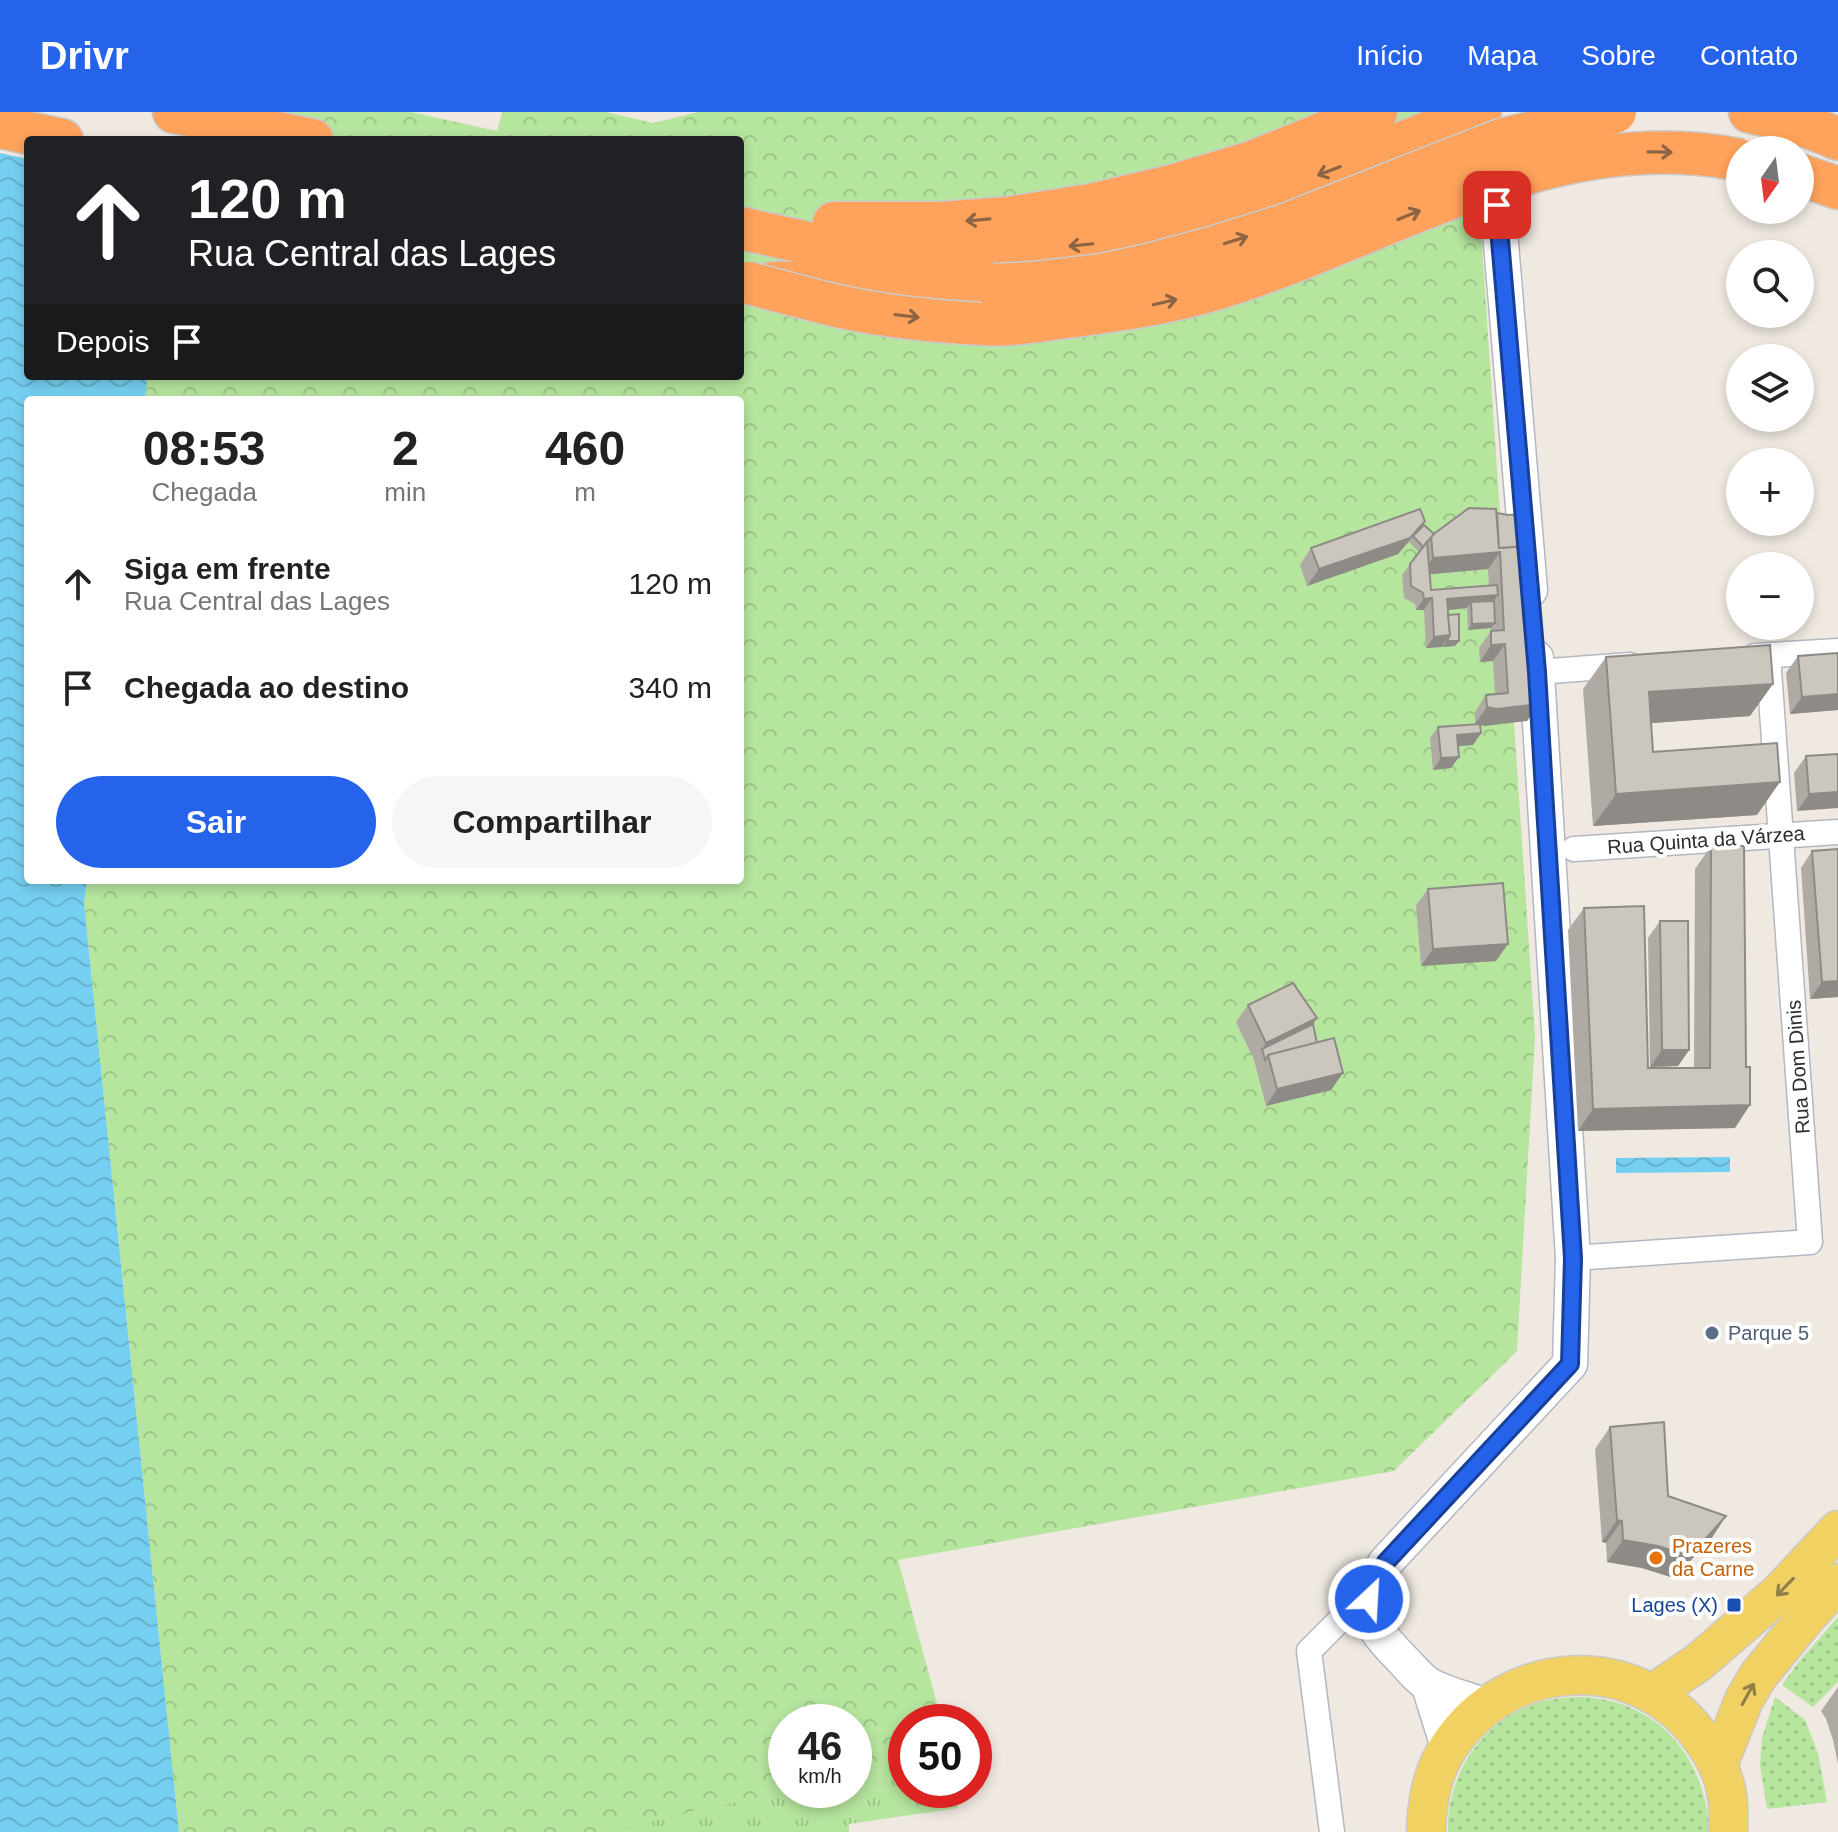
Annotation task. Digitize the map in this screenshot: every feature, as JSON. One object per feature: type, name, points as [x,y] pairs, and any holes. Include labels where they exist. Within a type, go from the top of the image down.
[{"type":"highway","points":[[174,112],[292,136]]},
{"type":"highway","points":[[746,229],[836,223],[941,223],[1008,218],[1091,205],[1237,167],[1376,112]]},
{"type":"highway","points":[[746,229],[830,248],[897,254],[992,254],[1094,244],[1211,215],[1480,112]]},
{"type":"highway","points":[[744,282],[965,286],[1102,275],[1215,247],[1285,225],[1501,140],[1615,112]]},
{"type":"highway","points":[[1750,112],[1775,117],[1838,139]]},
{"type":"highway","points":[[0,127],[43,136]]},
{"type":"highway","points":[[744,282],[843,307],[990,325],[1097,313],[1156,304],[1217,288],[1283,266],[1481,186],[1574,160],[1642,152],[1681,152],[1726,158]]},
{"type":"highway","points":[[1814,180],[1838,188]]},
{"type":"main road","points":[[1485,1706],[1429,1686],[1378,1633],[1368,1612],[1372,1586],[1386,1562],[1570,1364],[1573,1258],[1537,672],[1490,112]]},
{"type":"main road","points":[[1652,1694],[1699,1662],[1779,1593],[1838,1530]]},
{"type":"main road","points":[[1718,1765],[1744,1700],[1758,1676],[1838,1583]]},
{"type":"main road","points":[[1426,1832],[1427,1804],[1435,1775],[1448,1747],[1465,1725],[1485,1706],[1514,1689],[1546,1678],[1579,1675],[1616,1679],[1652,1694],[1673,1707],[1691,1724],[1718,1765],[1727,1794],[1728,1832]]},
{"type":"main road","points":[[1429,1686],[1448,1747]]},
{"type":"street","points":[[1737,658],[1838,651]]},
{"type":"street","name":"Rua Dom Dinis","points":[[1573,1258],[1810,1242],[1768,656]]},
{"type":"street","points":[[1537,672],[1660,663]]},
{"type":"street","name":"Rua Quinta da Várzea","points":[[1574,849],[1838,832]]},
{"type":"street","points":[[1332,1832],[1309,1651],[1341,1619],[1368,1612]]},
{"type":"green space","points":[[223,112],[411,112],[497,131],[502,112],[606,112],[653,123],[698,112],[1473,112],[1535,1036],[1517,1351],[1394,1471],[898,1560],[937,1704],[888,1704],[888,1774],[872,1778],[872,1704],[768,1704],[768,1802],[639,1832],[179,1832],[84,903],[86,884],[744,884],[744,396],[145,396],[147,380],[744,380],[744,136],[217,136]]},
{"type":"green space","points":[[1838,1617],[1838,1682],[1813,1707],[1782,1685]]},
{"type":"green space","points":[[1586,1697],[1633,1709],[1669,1733],[1693,1768],[1702,1788],[1709,1832],[1448,1832],[1453,1791],[1471,1753],[1484,1737],[1517,1711],[1537,1703]]},
{"type":"green space","points":[[1775,1697],[1805,1720],[1818,1753],[1827,1802],[1767,1809],[1760,1766],[1762,1738]]},
{"type":"green space","points":[[888,1772],[888,1808],[958,1808],[849,1824],[849,1832],[612,1832],[768,1796],[768,1808],[872,1808],[872,1775]]},
{"type":"water","points":[[0,112],[24,136],[24,380],[147,381],[145,396],[24,396],[24,884],[86,884],[84,903],[179,1832],[0,1832]]},
{"type":"water","points":[[1730,1157],[1730,1172],[1616,1173],[1616,1158]]},
{"type":"pier","points":[[0,112],[227,112],[221,136],[24,136],[24,158],[0,153]]},
{"type":"building","points":[[1469,508],[1496,509],[1499,548],[1530,546],[1539,704],[1497,709],[1487,707],[1486,695],[1508,693],[1505,644],[1491,645],[1491,631],[1504,630],[1500,552],[1433,558],[1431,536]]},
{"type":"building","points":[[1420,509],[1425,521],[1410,538],[1319,569],[1311,548]]},
{"type":"building","points":[[1497,513],[1522,514],[1525,546],[1499,548]]},
{"type":"building","points":[[1424,525],[1434,534],[1423,547],[1413,536]]},
{"type":"building","points":[[1427,542],[1431,590],[1497,585],[1498,595],[1447,599],[1450,635],[1434,637],[1432,598],[1424,599],[1423,593],[1411,586],[1410,564]]},
{"type":"building","points":[[1494,601],[1495,623],[1472,624],[1471,602]]},
{"type":"building","points":[[1459,614],[1459,641],[1447,641],[1450,635],[1448,615]]},
{"type":"building","points":[[1770,645],[1773,684],[1649,692],[1653,752],[1777,743],[1780,782],[1616,794],[1606,657]]},
{"type":"building","points":[[1838,653],[1838,694],[1802,697],[1798,656]]},
{"type":"building","points":[[1480,724],[1481,733],[1457,735],[1459,757],[1441,758],[1438,727]]},
{"type":"building","points":[[1838,754],[1838,792],[1809,794],[1806,756]]},
{"type":"building","points":[[1711,846],[1744,846],[1746,1067],[1750,1067],[1750,1105],[1593,1109],[1584,908],[1644,906],[1648,1068],[1710,1068]]},
{"type":"building","points":[[1838,849],[1838,981],[1822,982],[1812,851]]},
{"type":"building","points":[[1503,883],[1508,944],[1433,949],[1428,889]]},
{"type":"building","points":[[1660,921],[1688,921],[1689,1050],[1662,1050]]},
{"type":"building","points":[[1293,983],[1317,1018],[1266,1043],[1248,1005]]},
{"type":"building","points":[[1313,1024],[1317,1043],[1268,1055],[1265,1060],[1262,1049]]},
{"type":"building","points":[[1334,1038],[1343,1073],[1277,1089],[1268,1055]]},
{"type":"building","points":[[1664,1422],[1668,1496],[1726,1516],[1690,1556],[1623,1540],[1622,1521],[1617,1520],[1610,1427]]},
{"type":"place","name":"Parque 5","points":[[1712,1333]]},
{"type":"place","name":"Prazeres da Carne","points":[[1656,1558]]},
{"type":"place","name":"Lages (X)","points":[[1734,1605]]},
{"type":"route","points":[[1369,1599],[1372,1586],[1386,1562],[1570,1364],[1573,1258],[1537,672],[1497,205]]}]
